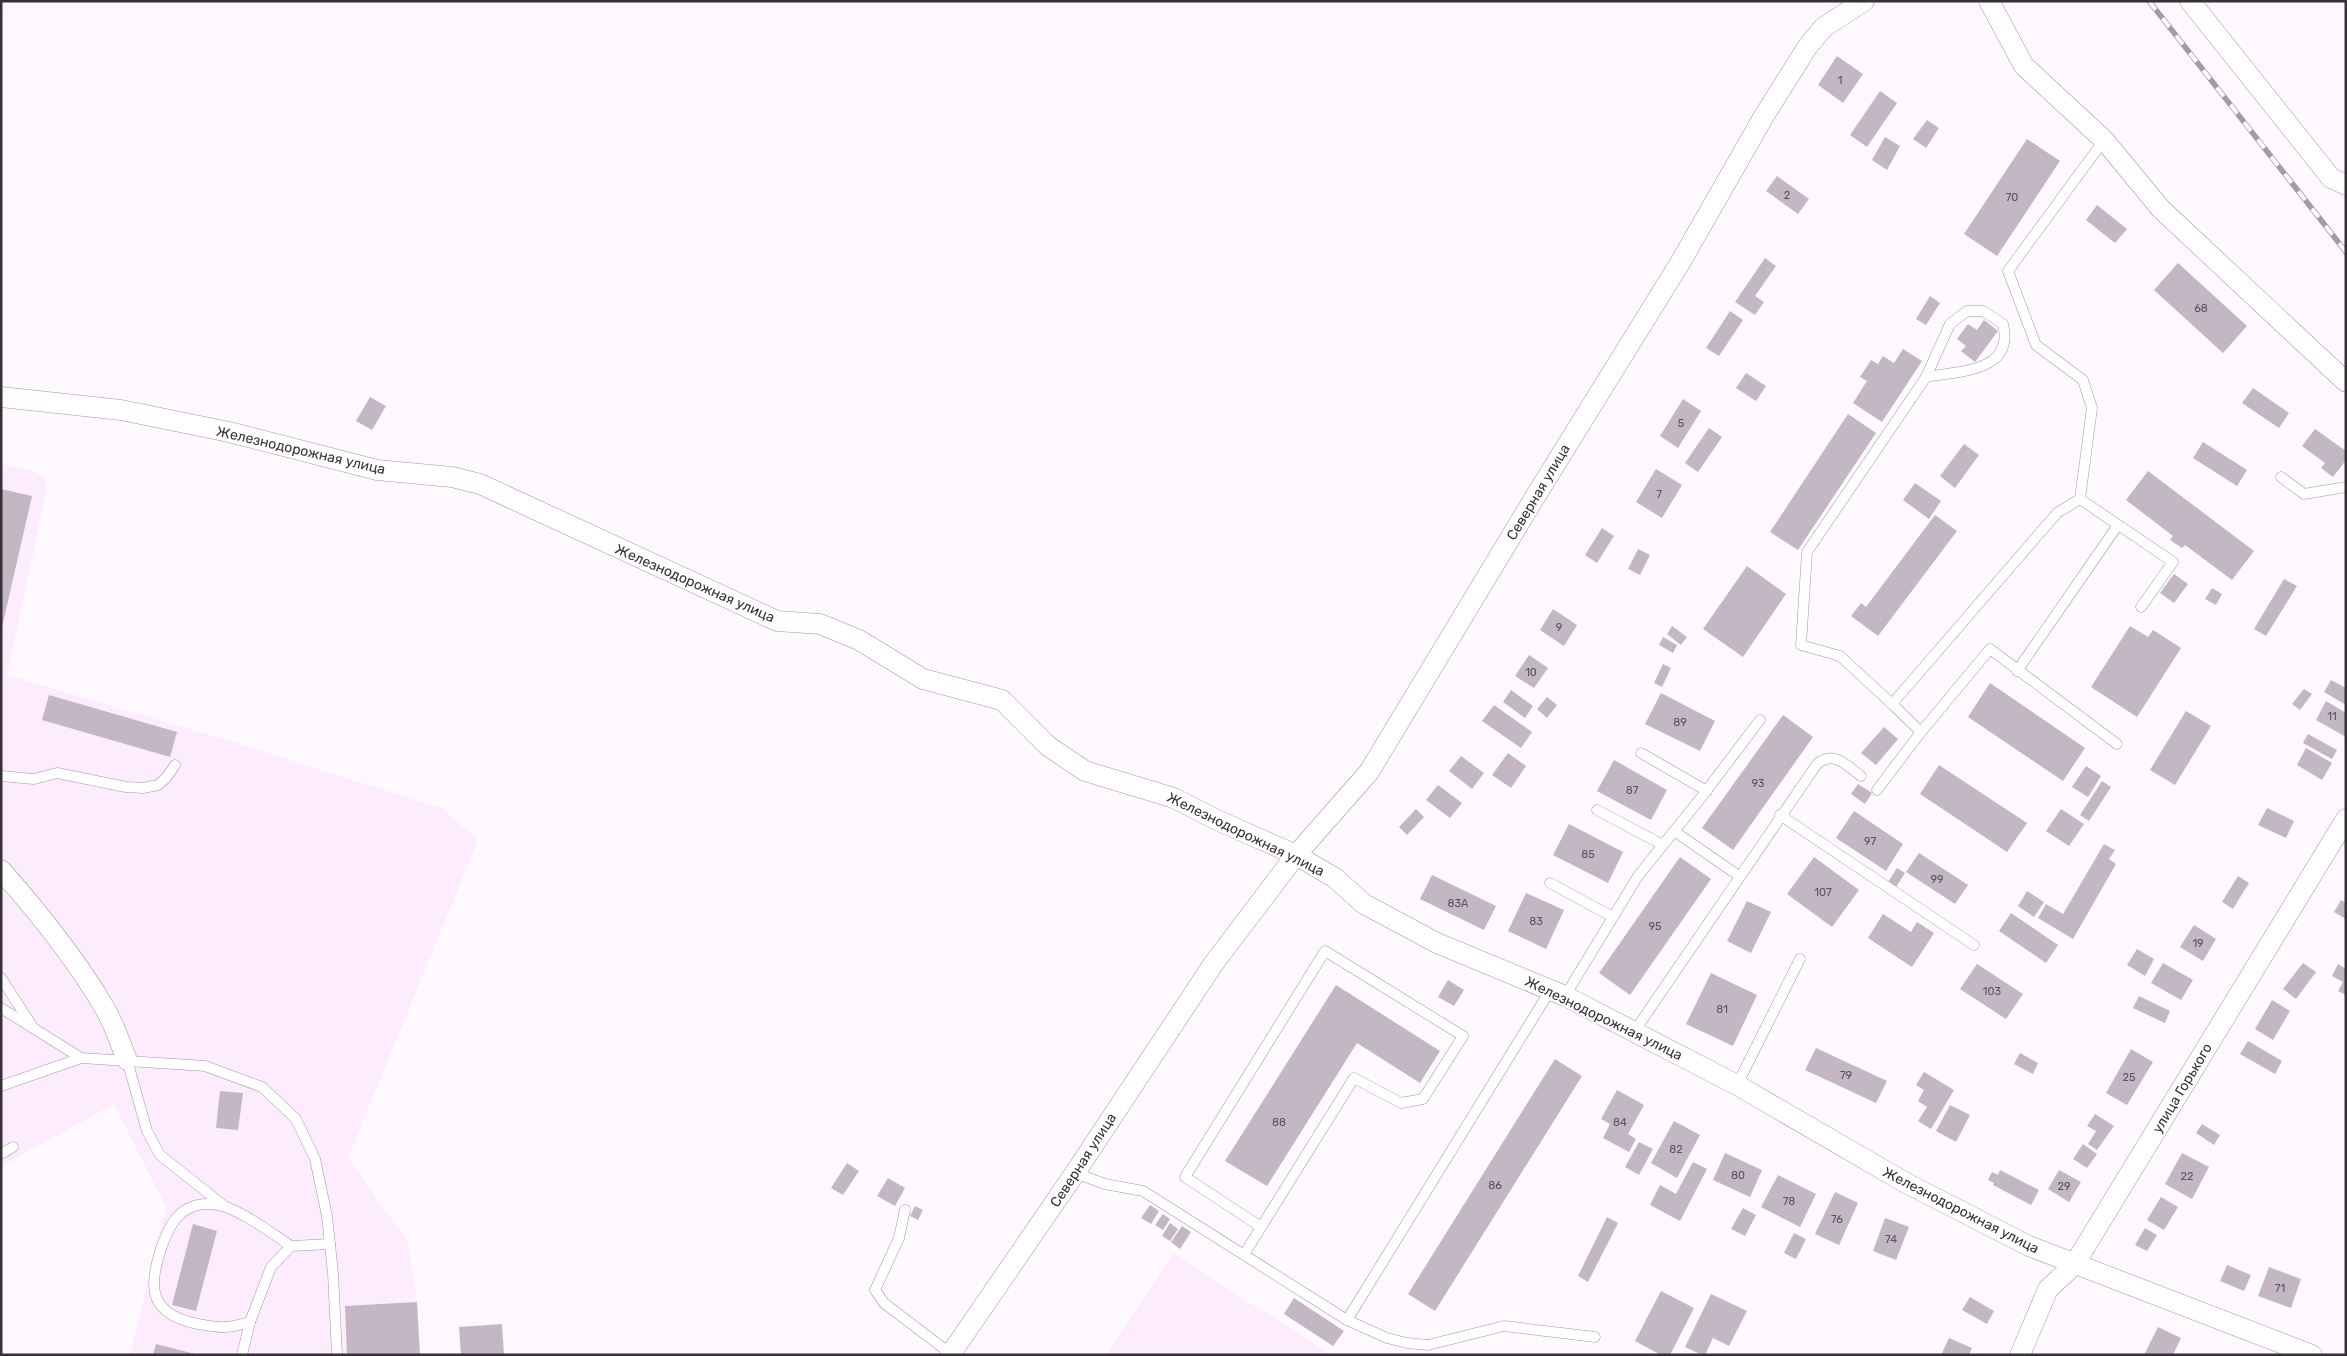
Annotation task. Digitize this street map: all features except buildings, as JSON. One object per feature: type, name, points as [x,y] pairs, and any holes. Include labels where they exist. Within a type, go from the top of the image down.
[{"type":"street","name":"Северная улица","points":[[951,1354],[1075,1173],[1214,963],[1296,855],[1369,772],[1535,497],[1680,263],[1764,116],[1808,46],[1824,27],[1864,1]]},
{"type":"street","points":[[1989,1],[2024,66],[2104,140],[2161,209],[2346,382]]},
{"type":"street","points":[[2190,1],[2332,178],[2346,185]]},
{"type":"street","name":"Железнодорожная улица","points":[[1,397],[121,410],[230,432],[377,470],[452,476],[480,484],[763,615],[778,621],[820,624],[859,640],[923,679],[1002,700],[1048,746],[1085,771],[1174,798],[1217,820],[1296,855],[1335,878],[1364,904],[1429,938],[1558,993],[1634,1032],[1737,1085],[1906,1183],[2029,1246],[2074,1265],[2312,1355]]},
{"type":"street","name":"улица Горького","points":[[2020,1355],[2048,1289],[2074,1265],[2346,819]]},
{"type":"street","points":[[1,870],[23,895],[89,984],[105,1009],[127,1060]]},
{"type":"lane","points":[[2080,499],[2092,408],[2083,380],[2036,345],[2008,271],[2104,140]]},
{"type":"lane","points":[[1922,732],[1840,656],[1801,645],[1806,552],[1926,377],[1950,324],[1967,311],[1983,311],[2003,324],[2007,337],[2001,354],[1984,367],[1926,377]]},
{"type":"lane","points":[[2281,477],[2304,494],[2346,487]]},
{"type":"lane","points":[[2080,499],[2173,562],[2141,607]]},
{"type":"lane","points":[[1892,704],[2057,513],[2080,499]]},
{"type":"lane","points":[[2017,671],[2118,525]]},
{"type":"lane","points":[[1878,790],[1922,732],[1990,649],[2117,744]]},
{"type":"lane","points":[[1347,1320],[1558,993],[1613,917],[1638,876],[1760,720]]},
{"type":"lane","points":[[1640,754],[1706,791]]},
{"type":"lane","points":[[1634,1032],[1810,772],[1824,758],[1835,757],[1861,776]]},
{"type":"lane","points":[[1,776],[34,779],[57,773],[126,787],[143,788],[158,784],[166,778],[175,765]]},
{"type":"lane","points":[[1597,810],[1663,845]]},
{"type":"lane","points":[[1780,815],[1974,945]]},
{"type":"lane","points":[[1674,831],[1738,876]]},
{"type":"lane","points":[[1550,883],[1613,917]]},
{"type":"lane","points":[[1245,1253],[1354,1078],[1402,1103],[1424,1099],[1464,1036],[1325,951],[1185,1177],[1261,1227]]},
{"type":"lane","points":[[1737,1085],[1800,959]]},
{"type":"lane","points":[[1,978],[34,1029]]},
{"type":"lane","points":[[1,1008],[81,1058]]},
{"type":"lane","points":[[1,1086],[81,1058],[205,1066],[262,1087],[296,1119],[315,1159],[327,1216],[337,1355]]},
{"type":"lane","points":[[127,1060],[146,1131],[160,1155],[225,1207],[291,1246],[330,1244]]},
{"type":"lane","points":[[1,1154],[13,1147]]},
{"type":"lane","points":[[1075,1173],[1105,1184],[1143,1190],[1245,1253],[1347,1320],[1387,1338],[1407,1343],[1428,1345],[1504,1326],[1595,1337]]},
{"type":"lane","points":[[225,1207],[210,1204],[194,1207],[181,1212],[172,1221],[155,1268],[154,1294],[164,1310],[172,1317],[189,1322],[226,1329],[250,1322]]},
{"type":"lane","points":[[905,1210],[899,1238],[875,1290],[884,1303],[951,1354]]},
{"type":"lane","points":[[242,1355],[250,1322],[272,1267],[291,1246]]},
{"type":"shaded area","points":[[1,464],[29,470],[45,477],[46,492],[7,675],[240,744],[443,809],[478,840],[348,1158],[408,1242],[417,1302],[420,1355],[130,1355],[166,1207],[114,1104],[1,1166]]},
{"type":"shaded area","points":[[1173,1253],[1331,1355],[1107,1355]]},
{"type":"railway","points":[[2149,1],[2346,252]]}]
